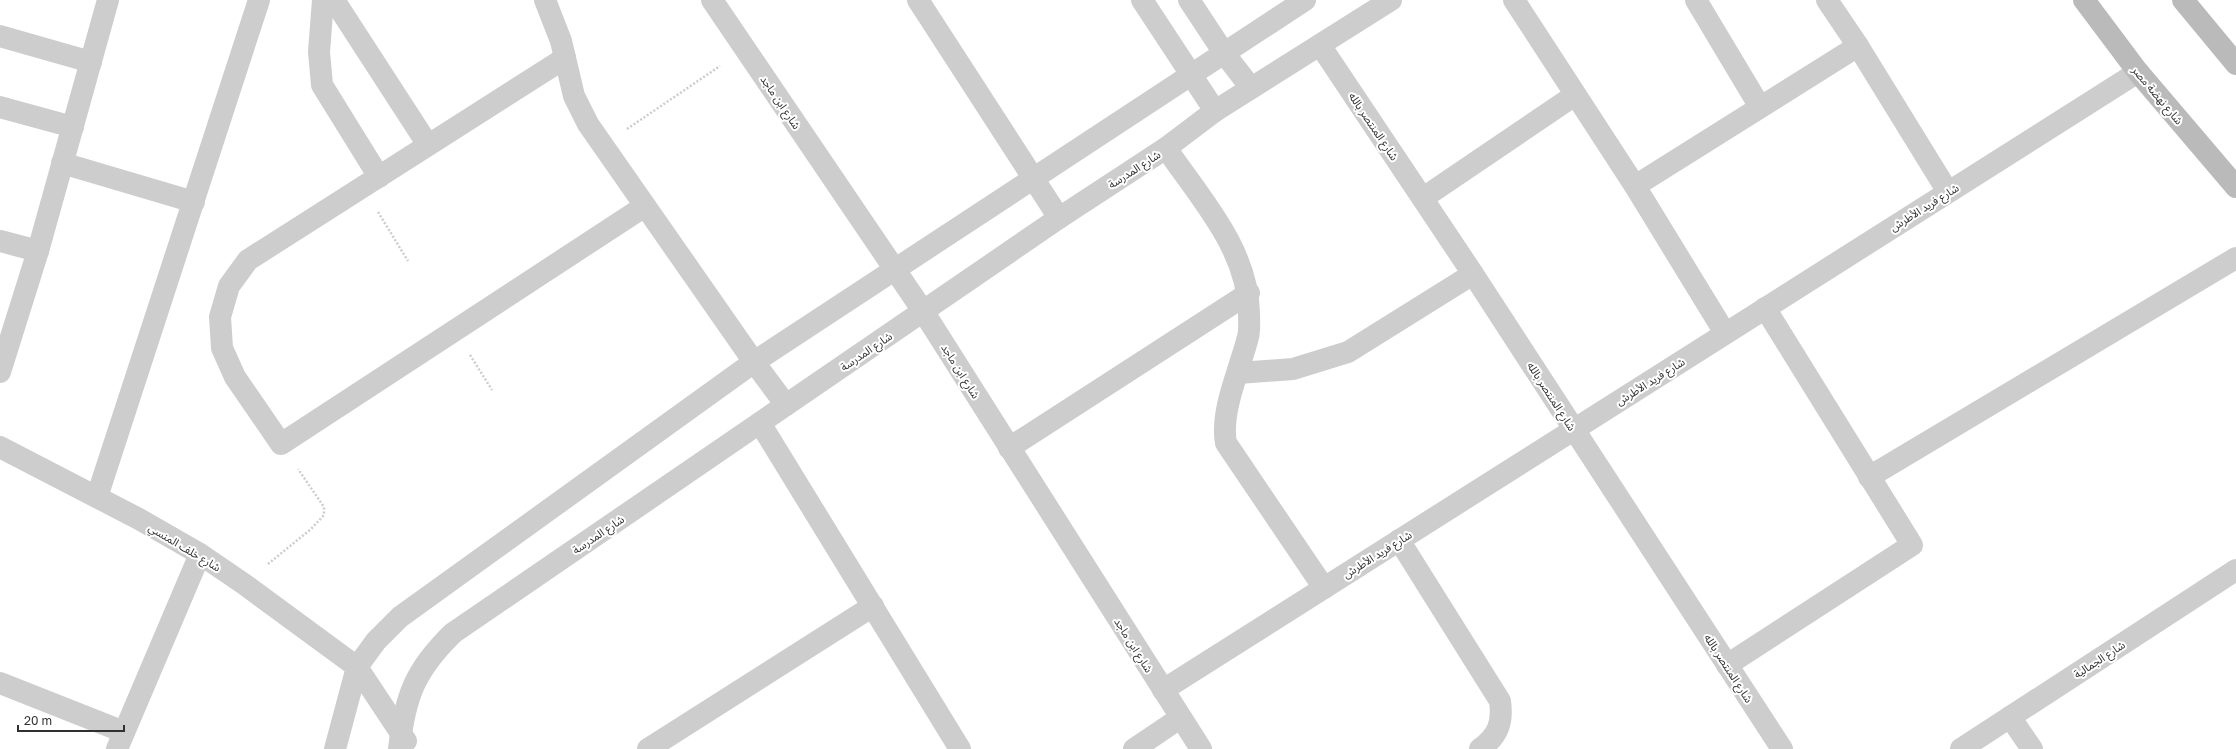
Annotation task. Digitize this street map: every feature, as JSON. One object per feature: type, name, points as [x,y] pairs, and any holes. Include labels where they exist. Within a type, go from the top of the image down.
[{"type":"street","points":[[0,372],[38,251],[108,0]]},
{"type":"street","points":[[97,497],[259,0]]},
{"type":"street","points":[[323,0],[319,52],[322,84],[371,182]]},
{"type":"street","points":[[334,0],[428,145]]},
{"type":"street","points":[[545,0],[561,41],[574,96],[588,124],[754,362],[786,405]]},
{"type":"street","name":"شارع ابن ماجد","points":[[712,0],[923,312],[1162,690],[1201,749]]},
{"type":"street","points":[[918,0],[1059,218]]},
{"type":"street","points":[[1142,0],[1215,111]]},
{"type":"street","points":[[1189,0],[1224,53],[1251,88]]},
{"type":"street","points":[[335,749],[357,667],[376,641],[400,617],[754,362],[1305,0]]},
{"type":"street","name":"شارع المدرسة","points":[[404,744],[407,705],[416,678],[432,654],[453,633],[1059,218],[1166,148],[1215,111],[1391,0]]},
{"type":"street","points":[[1514,0],[1635,186],[1725,333]]},
{"type":"street","points":[[1697,0],[1760,107]]},
{"type":"street","points":[[1827,0],[1858,46],[1948,192]]},
{"type":"street","name":"شارع نهضة مصر","points":[[2084,0],[2138,72],[2236,187]]},
{"type":"street","points":[[2183,0],[2236,64]]},
{"type":"street","points":[[0,36],[91,62]]},
{"type":"street","name":"شارع المنتصر بالله","points":[[1320,44],[1473,274],[1782,749]]},
{"type":"street","points":[[1635,186],[1858,46]]},
{"type":"street","points":[[565,58],[248,260],[229,286],[220,317],[222,348],[235,377],[281,444],[646,206]]},
{"type":"street","name":"شارع فريد الأطرش","points":[[1162,690],[2138,72]]},
{"type":"street","points":[[1423,198],[1575,95]]},
{"type":"street","points":[[0,107],[73,127]]},
{"type":"street","points":[[1166,148],[1228,238],[1241,265],[1249,293],[1249,334],[1228,404],[1223,429],[1226,443],[1324,588]]},
{"type":"street","points":[[62,163],[194,202]]},
{"type":"street","points":[[0,241],[38,251]]},
{"type":"street","points":[[1869,477],[2236,258]]},
{"type":"street","points":[[1238,374],[1293,369],[1348,352],[1473,274]]},
{"type":"street","points":[[1010,448],[1249,293]]},
{"type":"street","points":[[1727,665],[1912,545],[1765,308]]},
{"type":"street","points":[[760,423],[960,749]]},
{"type":"street","name":"شارع خلف المنسي","points":[[0,447],[97,497],[200,554],[244,584],[357,667]]},
{"type":"street","points":[[1399,540],[1500,701],[1502,716],[1499,730],[1491,742],[1480,749]]},
{"type":"street","points":[[0,683],[120,741],[200,554]]},
{"type":"street","name":"شارع الجمالية","points":[[1961,749],[2233,578]]},
{"type":"street","points":[[648,749],[873,606]]},
{"type":"street","points":[[357,667],[404,744]]},
{"type":"street","points":[[2010,717],[2032,749]]},
{"type":"street","points":[[1134,749],[1180,718]]},
{"type":"path","points":[[603,145],[745,49]]},
{"type":"path","points":[[371,182],[408,261]]},
{"type":"path","points":[[456,330],[492,390]]},
{"type":"path","points":[[280,554],[311,529],[324,515],[324,508],[281,444]]}]
